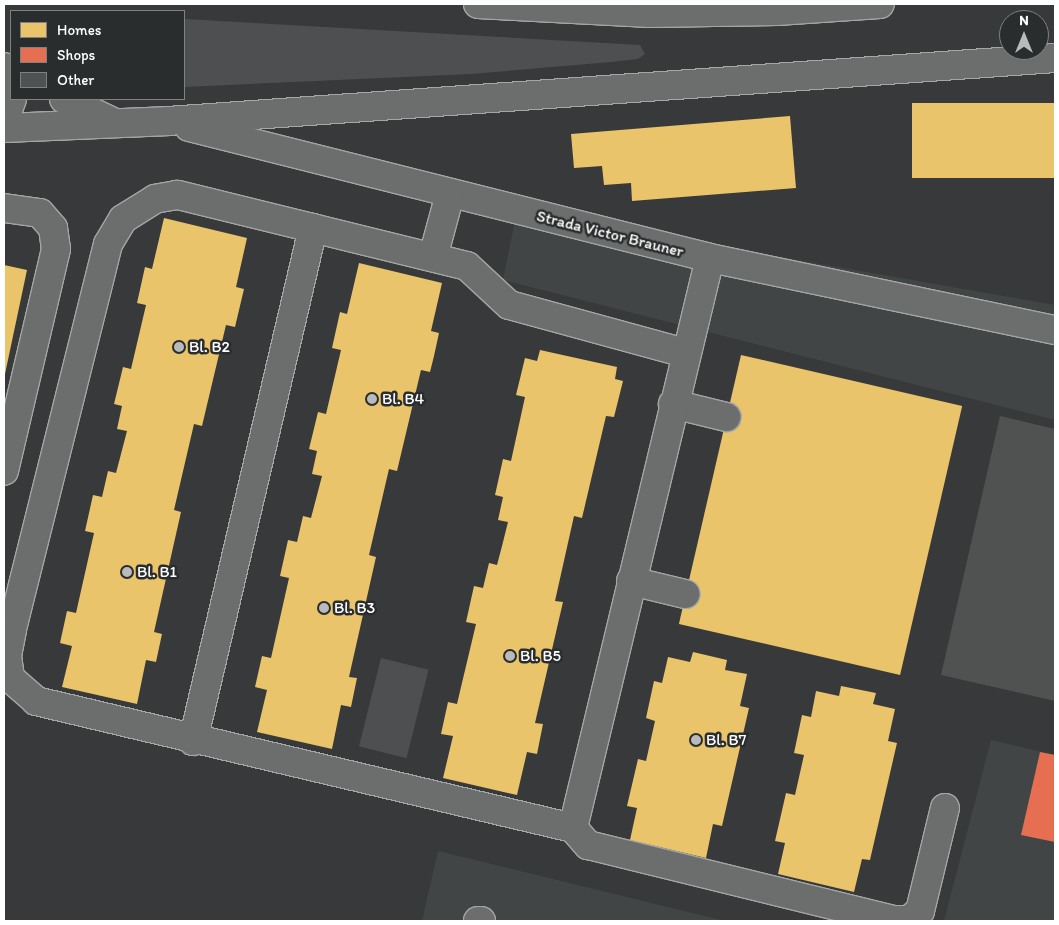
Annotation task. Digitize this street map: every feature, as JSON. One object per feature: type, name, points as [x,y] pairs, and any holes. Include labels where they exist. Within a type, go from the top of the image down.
[{"type":"street","points":[[478,4],[650,14],[714,14],[880,4]]},
{"type":"street","name":"Strada Victor Brauner","points":[[4,128],[168,121],[1055,58]]},
{"type":"street","points":[[4,120],[12,100]]},
{"type":"street","points":[[66,100],[116,124]]},
{"type":"street","name":"Strada Victor Brauner","points":[[168,121],[450,194],[710,258],[1055,330]]},
{"type":"street","points":[[685,353],[509,305],[467,266],[177,194],[155,198],[123,219],[108,244],[12,630],[7,656],[10,678],[36,701],[193,741],[572,828],[588,845],[893,920],[909,920],[920,911],[925,898],[945,808]]},
{"type":"street","points":[[433,257],[450,194]]},
{"type":"street","points":[[4,208],[40,213],[53,228],[56,249],[9,422],[4,471]]},
{"type":"street","points":[[193,741],[313,228]]},
{"type":"street","points":[[572,828],[685,353],[710,258]]},
{"type":"street","points":[[673,404],[726,417]]},
{"type":"street","points":[[631,582],[685,594]]},
{"type":"shaded area","points":[[185,19],[640,45],[645,54],[638,59],[471,74],[185,87]]},
{"type":"shaded area","points":[[517,211],[1055,305],[1055,420],[503,280]]},
{"type":"shaded area","points":[[381,658],[429,670],[407,758],[359,746]]},
{"type":"shaded area","points":[[991,740],[1055,755],[1055,921],[944,921]]},
{"type":"shaded area","points":[[438,851],[725,921],[422,921]]},
{"type":"building: Homes","points":[[912,103],[1055,103],[1055,178],[912,178]]},
{"type":"building: Homes","points":[[790,116],[796,188],[632,201],[631,183],[604,185],[602,166],[574,168],[571,134]]},
{"type":"building: Homes","points":[[164,218],[247,238],[236,287],[244,289],[235,327],[226,325],[202,426],[194,424],[174,510],[181,512],[154,632],[162,634],[156,662],[146,660],[137,704],[62,687],[72,646],[60,643],[67,611],[76,613],[94,533],[85,531],[93,495],[102,497],[108,471],[116,473],[127,431],[117,429],[122,406],[114,404],[123,367],[131,369],[146,305],[137,303],[145,267],[152,269]]},
{"type":"building: Homes","points":[[359,263],[442,283],[431,331],[439,333],[434,356],[430,372],[421,370],[397,471],[389,469],[369,555],[376,557],[349,677],[357,678],[351,707],[341,705],[332,749],[257,732],[267,690],[255,687],[262,656],[271,658],[289,578],[280,576],[288,540],[297,542],[303,516],[311,518],[322,476],[312,474],[317,451],[309,449],[318,412],[326,414],[341,350],[332,348],[340,312],[347,314]]},
{"type":"building: Homes","points":[[4,265],[27,270],[5,374],[4,374]]},
{"type":"building: Homes","points":[[540,350],[617,367],[615,379],[623,381],[614,417],[606,416],[582,518],[574,516],[555,601],[563,602],[535,723],[543,724],[537,754],[527,752],[517,795],[443,778],[453,736],[441,734],[448,702],[457,704],[476,624],[466,622],[474,586],[483,588],[489,563],[497,565],[508,522],[498,520],[503,497],[495,495],[503,459],[511,461],[525,397],[516,395],[525,358],[537,361]]},
{"type":"building: Homes","points":[[741,355],[962,406],[900,675],[679,624]]},
{"type":"building: Homes","name":"Bl. B7","points":[[693,652],[727,660],[725,670],[747,674],[740,706],[749,708],[722,826],[713,824],[706,858],[630,840],[637,808],[627,806],[638,759],[646,761],[655,721],[646,718],[654,681],[662,683],[668,657],[690,662]]},
{"type":"building: Homes","points":[[841,686],[876,693],[873,704],[895,709],[888,741],[897,743],[870,860],[862,859],[854,892],[778,874],[785,843],[775,841],[786,793],[795,795],[804,755],[794,753],[802,715],[811,717],[816,691],[839,696]]},
{"type":"building: Shops","points":[[1040,752],[1055,755],[1055,842],[1021,835]]},
{"type":"building: Other","points":[[1000,416],[1055,429],[1055,701],[941,675]]},
{"type":"place","name":"Bl. B2","points":[[179,347]]},
{"type":"place","name":"Bl. B4","points":[[372,399]]},
{"type":"place","name":"Bl. B1","points":[[127,572]]},
{"type":"place","name":"Bl. B3","points":[[324,608]]},
{"type":"place","name":"Bl. B5","points":[[510,656]]},
{"type":"place","name":"Bl. B7","points":[[696,740]]}]
